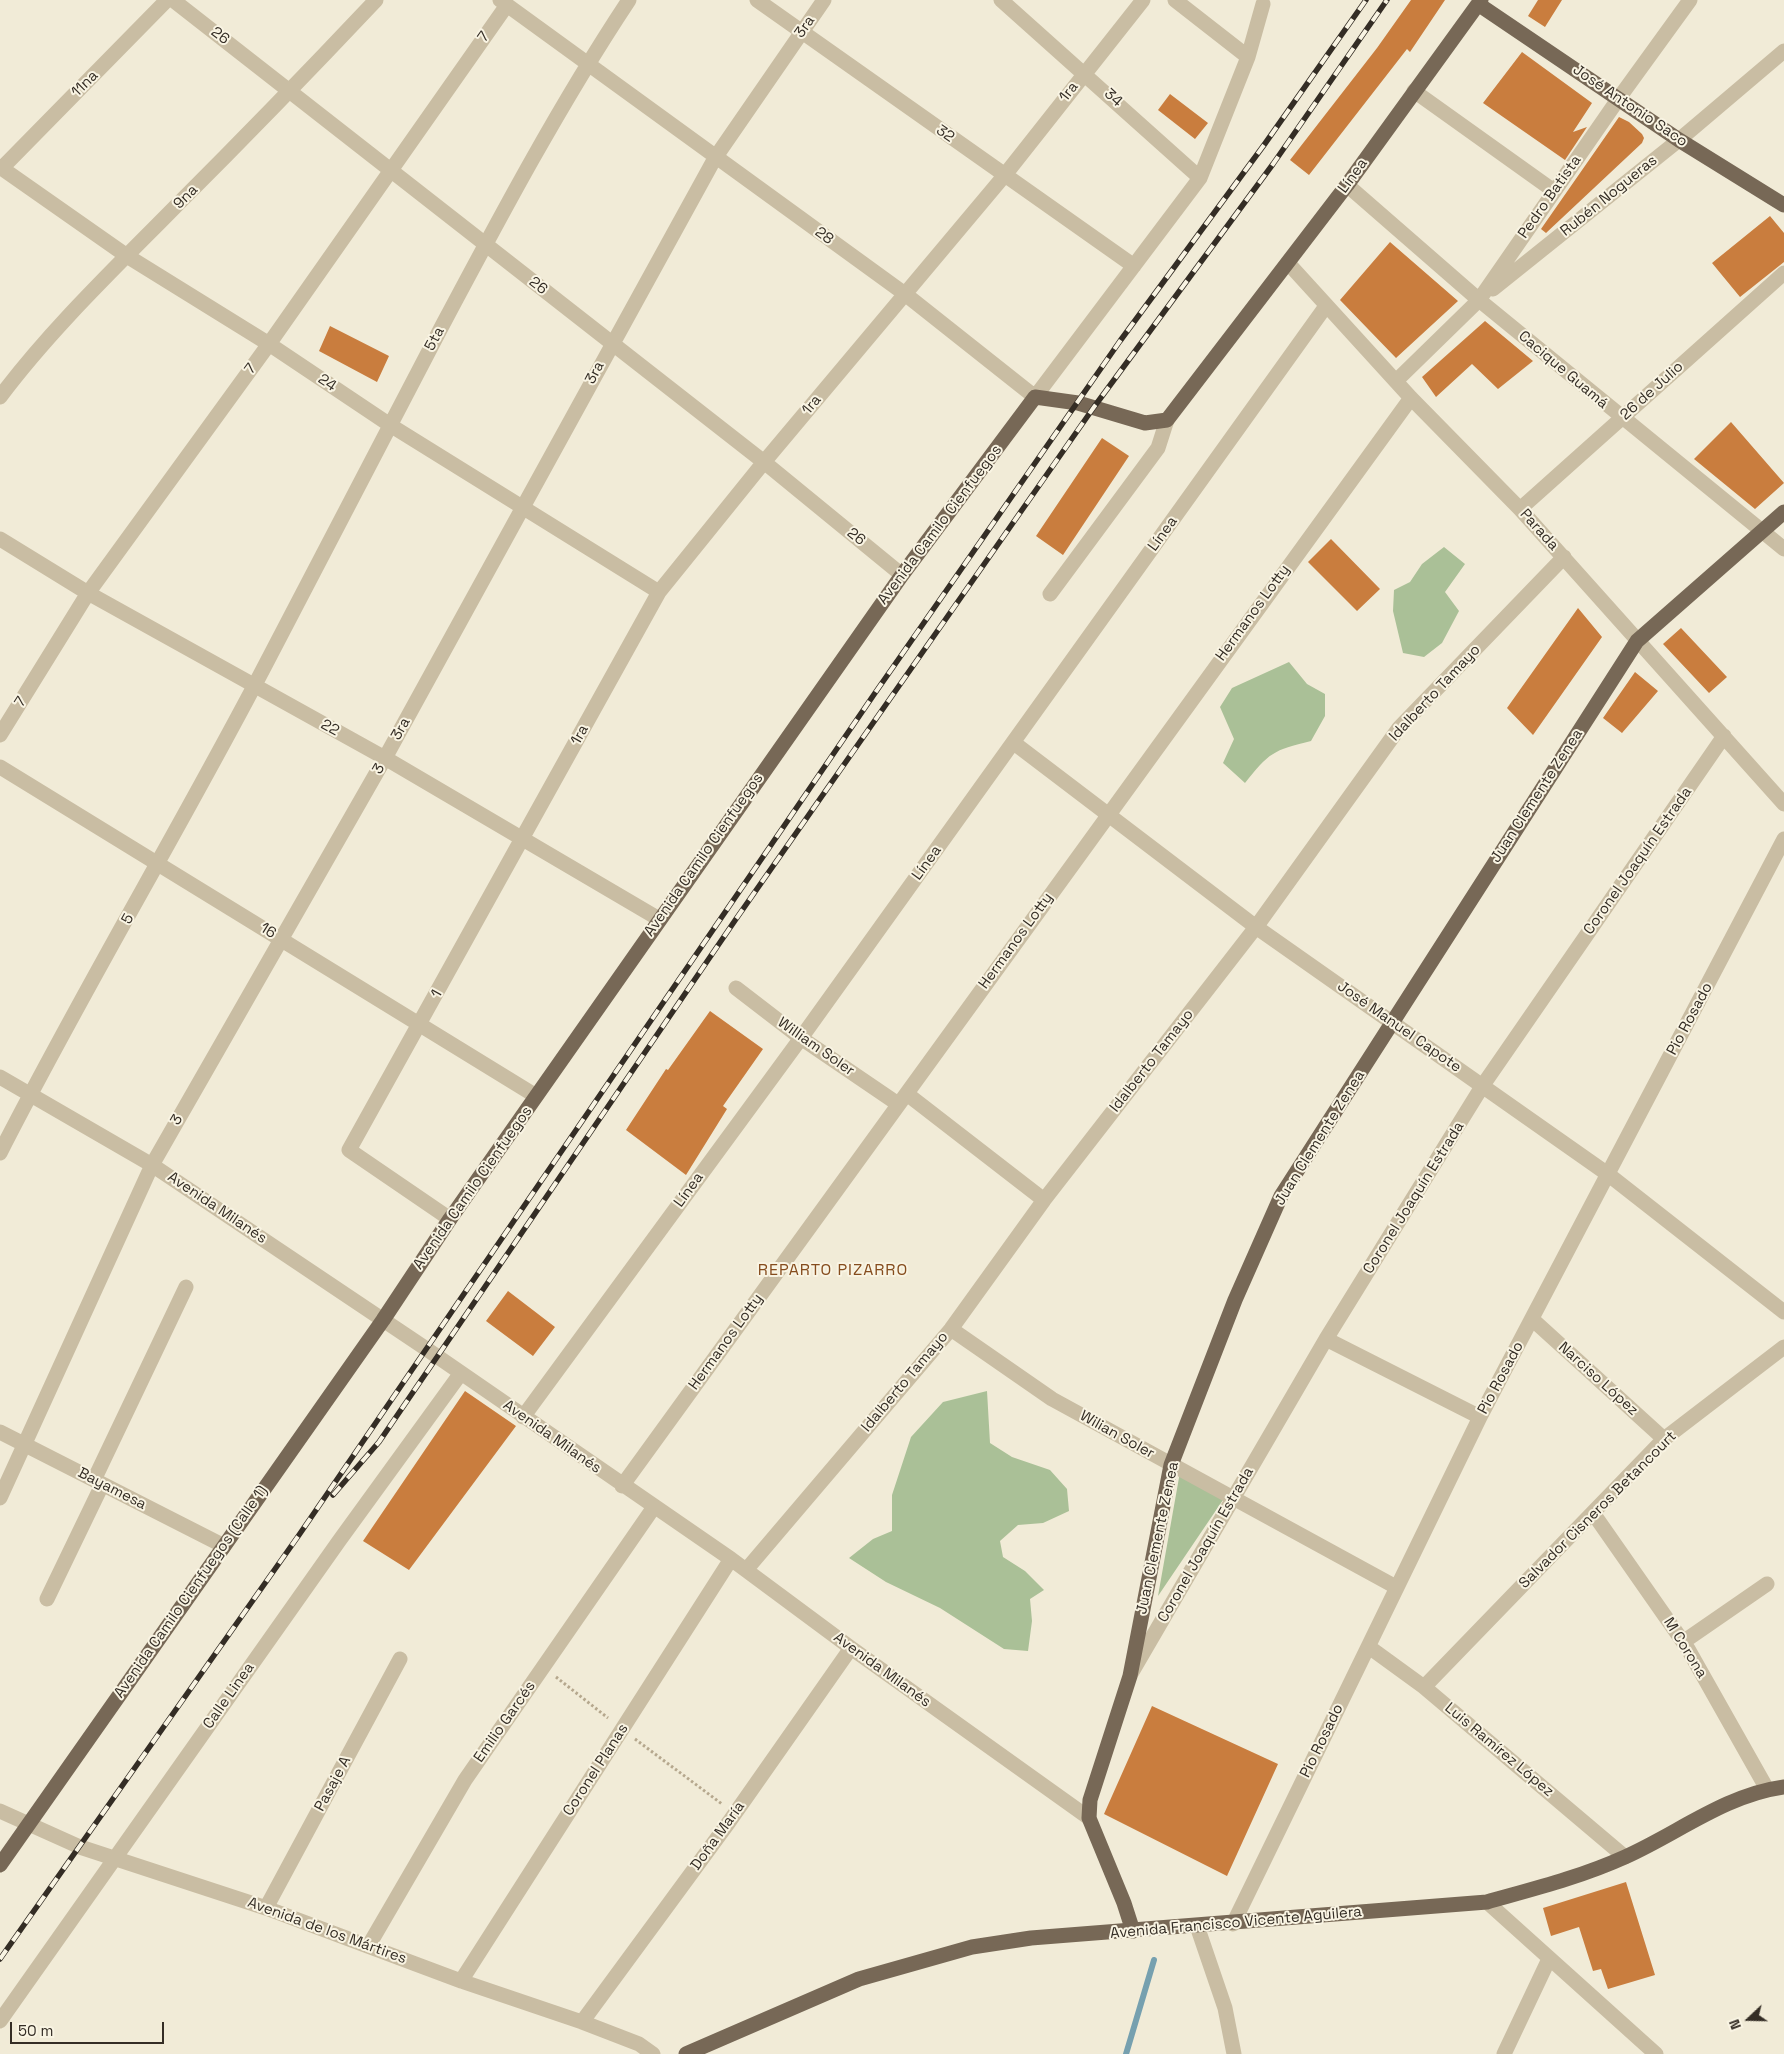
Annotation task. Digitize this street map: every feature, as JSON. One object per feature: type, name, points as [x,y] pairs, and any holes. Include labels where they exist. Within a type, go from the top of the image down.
[{"type":"main road","name":"José Antonio Saco","points":[[1480,2],[1679,140],[1784,205]]},
{"type":"main road","name":"Línea","points":[[1167,420],[1347,185],[1480,2]]},
{"type":"main road","points":[[1035,397],[1078,403],[1144,423],[1167,420]]},
{"type":"main road","name":"Avenida Camilo Cienfuegos","points":[[383,1320],[450,1219],[659,919],[902,575],[1035,397]]},
{"type":"main road","name":"Juan Clemente Zenea","points":[[1133,1931],[1124,1903],[1089,1818],[1090,1800],[1130,1676],[1171,1465],[1235,1300],[1282,1196],[1637,641],[1784,512]]},
{"type":"main road","name":"Avenida Camilo Cienfuegos (Calle 1)","points":[[0,1864],[383,1320]]},
{"type":"main road","name":"Avenida Francisco Vicente Aguilera","points":[[686,2054],[859,1980],[924,1959],[972,1947],[1031,1938],[1232,1924],[1487,1902],[1555,1883],[1625,1857],[1700,1816],[1767,1789],[1784,1787]]},
{"type":"street","name":"11na","points":[[1,167],[167,0]]},
{"type":"street","name":"26","points":[[173,0],[764,462],[902,575]]},
{"type":"street","name":"9na","points":[[0,397],[20,371],[127,256],[291,91],[376,0]]},
{"type":"street","name":"5ta","points":[[254,686],[485,244],[587,63],[630,0]]},
{"type":"street","name":"32","points":[[757,0],[1134,266]]},
{"type":"street","name":"3ra","points":[[385,758],[523,508],[611,342],[715,158],[824,0]]},
{"type":"street","name":"34","points":[[1001,0],[1084,72],[1200,178]]},
{"type":"street","name":"1ra","points":[[523,837],[659,592],[764,462],[1004,176],[1084,72],[1143,0]]},
{"type":"street","points":[[1175,0],[1248,57]]},
{"type":"street","name":"Pedro Batista","points":[[1396,382],[1479,300],[1618,98],[1690,0]]},
{"type":"street","name":"28","points":[[503,2],[715,158],[905,294],[1035,397]]},
{"type":"street","name":"7","points":[[0,735],[88,593],[269,344],[503,2]]},
{"type":"street","points":[[1035,397],[1200,178],[1248,57],[1263,4]]},
{"type":"street","name":"Rubén Nogueras","points":[[1479,300],[1679,140],[1784,51]]},
{"type":"street","points":[[1414,92],[1554,191]]},
{"type":"street","name":"24","points":[[1,167],[127,256],[269,344],[390,425],[659,592]]},
{"type":"street","name":"Cacique Guamá","points":[[1347,185],[1479,300],[1622,419],[1784,548]]},
{"type":"street","name":"Parada","points":[[1288,263],[1411,398],[1520,509],[1784,804]]},
{"type":"street","name":"26 de Julio","points":[[1520,509],[1784,273]]},
{"type":"street","name":"Línea","points":[[523,1417],[801,1038],[1326,306]]},
{"type":"street","name":"Hermanos Lotty","points":[[622,1486],[1106,814],[1411,398]]},
{"type":"street","points":[[1050,594],[1158,448],[1167,420]]},
{"type":"street","name":"22","points":[[0,539],[88,593],[523,837],[659,919]]},
{"type":"street","name":"Idalberto Tamayo","points":[[746,1570],[950,1329],[1044,1200],[1256,927],[1399,728],[1564,558]]},
{"type":"street","name":"5","points":[[0,1153],[30,1093],[159,864],[254,686]]},
{"type":"street","name":"Coronel Joaquín Estrada","points":[[1130,1676],[1326,1339],[1484,1085],[1724,736]]},
{"type":"street","name":"José Manuel Capote","points":[[1014,743],[1256,927],[1391,1023],[1484,1085],[1609,1175],[1784,1312]]},
{"type":"street","name":"3","points":[[0,1498],[152,1165],[385,758]]},
{"type":"street","name":"16","points":[[0,767],[536,1096]]},
{"type":"street","name":"1","points":[[450,1219],[349,1150],[523,837]]},
{"type":"street","name":"Pio Rosado","points":[[1232,1924],[1480,1417],[1609,1175],[1784,839]]},
{"type":"street","name":"William Soler","points":[[736,988],[801,1038],[902,1099],[1044,1200]]},
{"type":"street","name":"Avenida Milanés","points":[[0,1077],[152,1165],[461,1373],[622,1486],[731,1559],[851,1648],[1089,1818]]},
{"type":"street","points":[[47,1599],[186,1287]]},
{"type":"street","name":"Narciso López","points":[[1532,1319],[1664,1439]]},
{"type":"street","name":"Wilian Soler","points":[[950,1329],[1052,1400],[1396,1587]]},
{"type":"street","points":[[1326,1339],[1480,1417]]},
{"type":"street","name":"Salvador Cisneros Betancourt","points":[[1424,1687],[1664,1439],[1784,1346]]},
{"type":"street","name":"Calle Linea","points":[[0,2021],[461,1373]]},
{"type":"street","name":"Bayamesa","points":[[0,1432],[224,1546]]},
{"type":"street","name":"Emilio Garcés","points":[[369,1945],[465,1780],[654,1508]]},
{"type":"street","name":"M Corona","points":[[1593,1513],[1683,1642],[1767,1789]]},
{"type":"street","name":"Coronel Planas","points":[[461,1981],[731,1559]]},
{"type":"street","points":[[1683,1642],[1767,1584]]},
{"type":"street","name":"Luis Ramírez López","points":[[1369,1647],[1424,1687],[1625,1857]]},
{"type":"street","name":"Doña María","points":[[582,2022],[734,1814],[851,1648]]},
{"type":"street","name":"Pasaje A","points":[[266,1908],[400,1660]]},
{"type":"street","name":"Avenida de los Mártires","points":[[0,1811],[80,1847],[266,1908],[369,1945],[461,1981],[582,2022],[639,2044],[653,2054]]},
{"type":"street","points":[[1487,1902],[1656,2054]]},
{"type":"street","points":[[1197,1926],[1224,2008],[1234,2054]]},
{"type":"street","points":[[1504,2054],[1549,1959]]},
{"type":"path","points":[[543,1667],[734,1814]]},
{"type":"green space","points":[[1444,547],[1465,564],[1445,592],[1459,611],[1442,643],[1424,657],[1403,653],[1393,611],[1394,590],[1410,582],[1422,564]]},
{"type":"green space","points":[[1289,662],[1307,684],[1325,694],[1325,716],[1311,741],[1288,747],[1273,754],[1260,765],[1245,783],[1223,763],[1234,739],[1220,707],[1232,688]]},
{"type":"green space","points":[[987,1391],[990,1443],[1012,1457],[1050,1470],[1067,1489],[1069,1511],[1043,1523],[1018,1525],[1000,1541],[1003,1557],[1025,1571],[1044,1590],[1030,1599],[1032,1621],[1028,1651],[1004,1649],[940,1608],[886,1582],[849,1558],[873,1539],[892,1531],[892,1495],[911,1437],[943,1402]]},
{"type":"green space","points":[[1180,1472],[1225,1497],[1158,1596]]},
{"type":"building","points":[[1411,0],[1445,0],[1410,52],[1407,49],[1309,175],[1290,160],[1377,48]]},
{"type":"building","points":[[1538,0],[1562,0],[1545,27],[1528,16]]},
{"type":"building","points":[[1522,52],[1592,103],[1573,132],[1587,127],[1565,160],[1483,103]]},
{"type":"building","points":[[1170,94],[1208,123],[1195,139],[1158,110]]},
{"type":"building","points":[[1619,117],[1629,122],[1642,134],[1644,138],[1642,143],[1546,233],[1541,229]]},
{"type":"building","points":[[1770,216],[1784,233],[1784,262],[1740,297],[1712,263]]},
{"type":"building","points":[[1390,242],[1458,301],[1396,358],[1340,300]]},
{"type":"building","points":[[1485,321],[1533,361],[1498,389],[1472,364],[1436,397],[1422,377]]},
{"type":"building","points":[[330,326],[389,356],[377,382],[319,351]]},
{"type":"building","points":[[1731,422],[1784,483],[1755,509],[1694,459]]},
{"type":"building","points":[[1102,438],[1129,456],[1063,555],[1036,536]]},
{"type":"building","points":[[1331,539],[1380,589],[1357,611],[1308,562]]},
{"type":"building","points":[[1578,608],[1602,637],[1533,735],[1507,708]]},
{"type":"building","points":[[1681,628],[1727,677],[1709,693],[1663,644]]},
{"type":"building","points":[[1635,672],[1658,691],[1622,733],[1603,718]]},
{"type":"building","points":[[710,1011],[763,1049],[723,1106],[727,1109],[686,1175],[626,1130],[666,1069],[668,1070]]},
{"type":"building","points":[[508,1291],[555,1327],[533,1356],[486,1321]]},
{"type":"building","points":[[465,1391],[516,1426],[409,1570],[363,1541]]},
{"type":"building","points":[[1152,1706],[1278,1764],[1227,1876],[1104,1814]]},
{"type":"building","points":[[1626,1882],[1655,1975],[1608,1989],[1601,1969],[1593,1971],[1579,1927],[1551,1936],[1543,1908]]},
{"type":"waterway","points":[[1126,2054],[1154,1960]]},
{"type":"railway","points":[[0,1959],[299,1535],[875,693],[1120,341],[1264,145],[1366,0]]},
{"type":"railway","points":[[333,1495],[379,1442],[736,919],[1094,407],[1273,164],[1387,0]]},
{"type":"district","name":"REPARTO PIZARRO","points":[[833,1271]]}]
